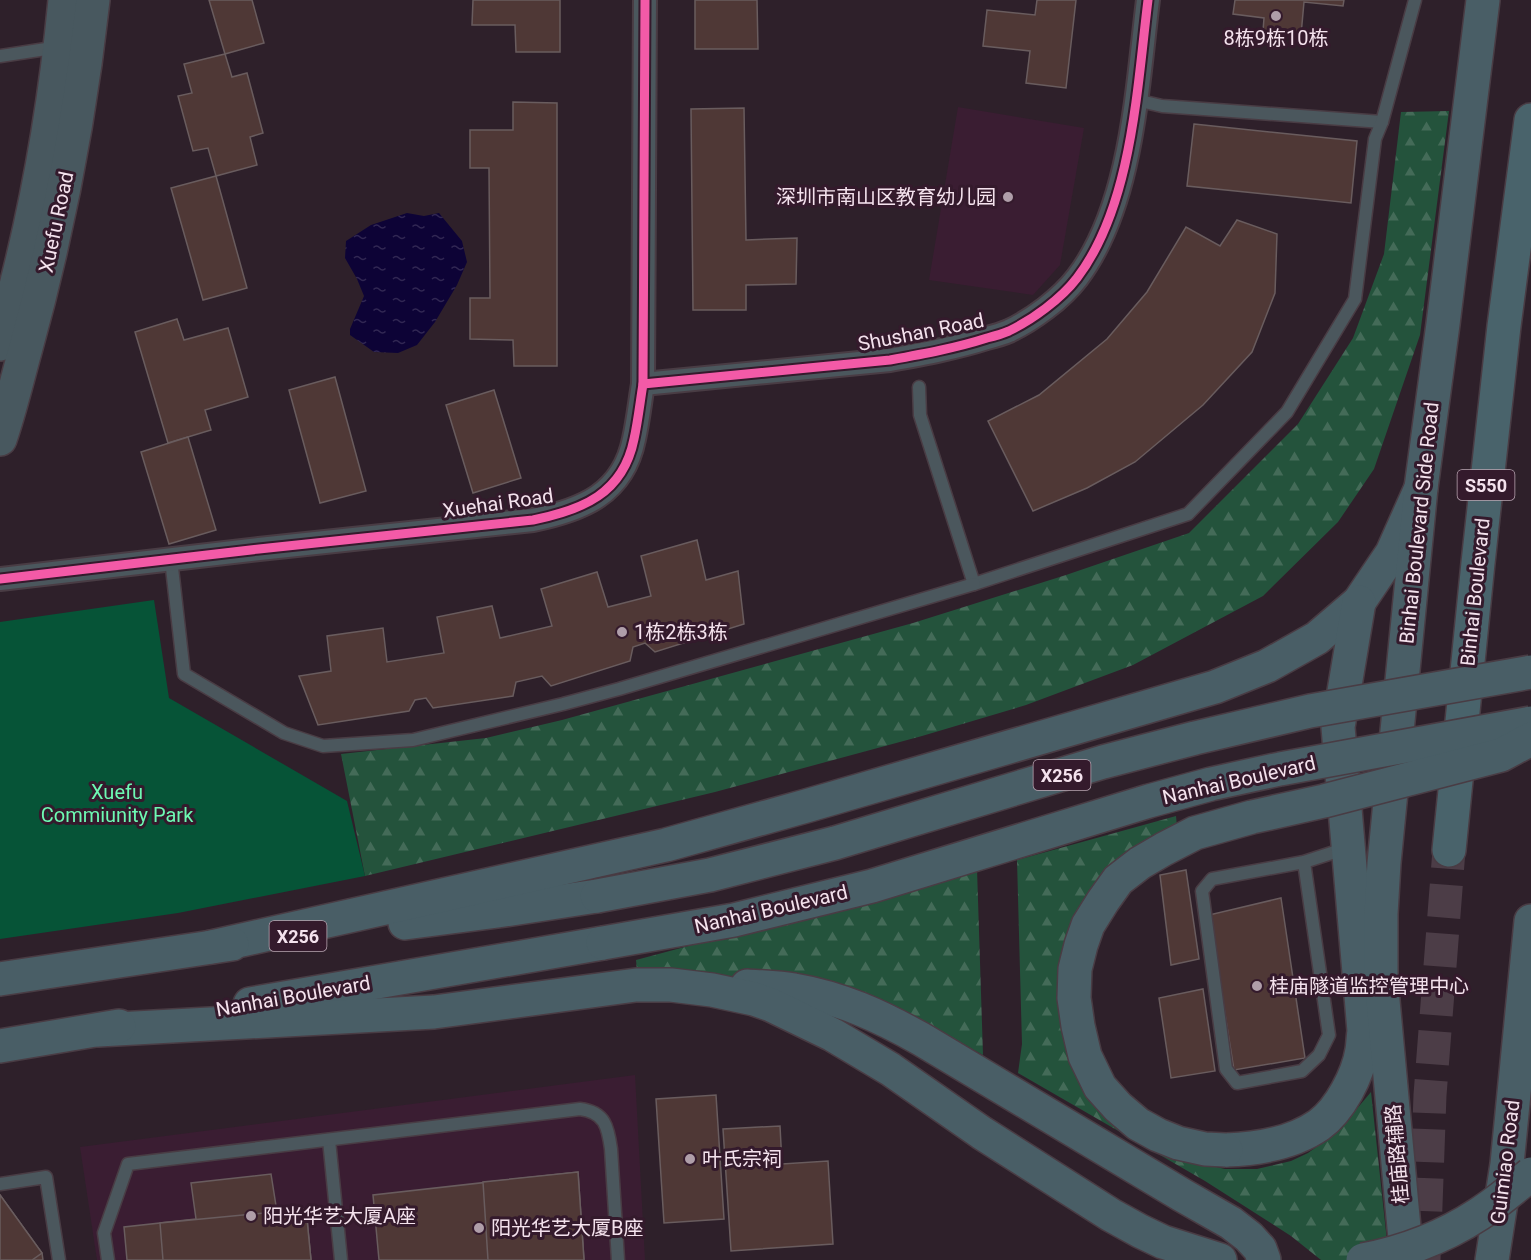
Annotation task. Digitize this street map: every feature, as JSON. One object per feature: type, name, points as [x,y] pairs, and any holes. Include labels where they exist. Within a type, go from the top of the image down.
[{"type":"highway","name":"Binhai Boulevard","points":[[1449,850],[1501,350],[1531,120]]},
{"type":"main road","name":"Xuefu Road","points":[[0,344],[14,298],[41,171],[61,47],[65,0]]},
{"type":"main road","name":"Xuefu Road","points":[[0,439],[40,298],[68,172],[93,0]]},
{"type":"main road","name":"Binhai Boulevard Side Road","points":[[1386,1048],[1381,979],[1384,863],[1421,488],[1483,0]]},
{"type":"main road","points":[[211,947],[666,845],[1215,687],[1267,666],[1317,638],[1359,603],[1392,553],[1421,488]]},
{"type":"main road","points":[[1359,603],[1338,727],[1348,848],[1364,1031],[1362,1050],[1349,1088],[1320,1125],[1299,1136],[1273,1144],[1243,1149],[1205,1149],[1178,1143],[1138,1124],[1100,1087],[1085,1056],[1074,998],[1075,969],[1081,945],[1089,925],[1118,880],[1140,863],[1195,833],[1252,817],[1324,801],[1501,755],[1531,739]]},
{"type":"main road","name":"X256","points":[[0,979],[211,947],[498,911],[710,875],[835,843],[1103,762],[1195,738],[1310,711],[1531,672]]},
{"type":"main road","name":"Nanhai Boulevard","points":[[0,1046],[734,920],[872,886],[1211,784],[1280,769],[1531,723]]},
{"type":"main road","name":"Guimiao Road","points":[[1492,1260],[1507,1164],[1531,921]]},
{"type":"main road","points":[[98,1030],[434,1012],[636,985],[741,985],[794,990],[840,1001],[884,1018],[1231,1223],[1250,1237],[1267,1256]]},
{"type":"main road","points":[[671,985],[712,990],[754,999],[823,1030],[890,1069],[982,1133],[1088,1201],[1163,1242],[1220,1260]]},
{"type":"main road","name":"桂庙路辅路","points":[[1386,1048],[1407,1260]]},
{"type":"main road","points":[[1363,1260],[1418,1245],[1448,1232],[1480,1214],[1531,1174]]},
{"type":"street","name":"Xuehai Road","points":[[0,579],[533,520],[583,506],[605,492],[623,472],[634,441],[643,384],[645,0]]},
{"type":"street","name":"Shushan Road","points":[[643,384],[890,360],[970,344],[1008,332],[1045,309],[1076,279],[1101,239],[1119,189],[1132,134],[1148,0]]},
{"type":"lane","points":[[171,559],[184,674],[284,733],[323,746],[413,740],[563,704],[974,584],[1188,514],[1287,412],[1355,299],[1375,139],[1382,122],[1414,0]]},
{"type":"lane","points":[[0,56],[61,47]]},
{"type":"lane","points":[[1136,100],[1162,105],[1382,122]]},
{"type":"lane","points":[[919,387],[920,415],[974,584]]},
{"type":"lane","points":[[1304,862],[1329,1035],[1319,1055],[1302,1071],[1237,1083],[1226,1069],[1202,891],[1212,879],[1304,862],[1348,848]]},
{"type":"lane","points":[[108,1260],[104,1233],[128,1164],[580,1109],[594,1112],[603,1120],[609,1132],[618,1260]]},
{"type":"lane","points":[[328,1140],[341,1260]]},
{"type":"lane","points":[[0,1184],[46,1177],[59,1260]]},
{"type":"shaded area","name":"深圳市南山区教育幼儿园","points":[[958,107],[1084,128],[1060,265],[1033,295],[929,280]]},
{"type":"shaded area","points":[[635,1075],[645,1260],[97,1260],[80,1147]]},
{"type":"green space","points":[[1449,111],[1420,335],[1374,469],[1338,522],[1263,596],[1133,665],[1026,705],[922,736],[715,792],[365,876],[341,754],[486,738],[562,720],[913,623],[1189,533],[1298,424],[1353,338],[1384,254],[1401,112]]},
{"type":"green space","name":"Xuefu Commiunity Park","points":[[154,600],[169,698],[347,801],[365,876],[178,913],[0,939],[0,622]]},
{"type":"green space","points":[[1176,816],[1177,827],[1111,875],[1068,1034],[1190,1161],[1225,1169],[1257,1169],[1291,1161],[1308,1153],[1344,1124],[1371,1092],[1389,1260],[1321,1260],[1291,1236],[1205,1181],[1018,1073],[1022,1044],[1017,860]]},
{"type":"green space","points":[[977,869],[983,1055],[919,1020],[638,982],[636,960]]},
{"type":"water","points":[[407,213],[424,216],[439,213],[462,241],[467,262],[457,285],[435,322],[417,345],[398,353],[374,352],[350,335],[350,329],[364,296],[345,258],[346,241],[371,225]]},
{"type":"building","points":[[209,0],[252,0],[264,43],[225,54]]},
{"type":"building","points":[[473,0],[560,0],[560,52],[516,52],[515,25],[472,25]]},
{"type":"building","points":[[695,0],[757,0],[758,49],[695,49]]},
{"type":"building","points":[[1037,0],[1076,0],[1066,88],[1026,83],[1030,51],[983,46],[987,10],[1035,15]]},
{"type":"building","name":"8栋9栋10栋","points":[[1235,0],[1344,0],[1343,6],[1304,2],[1301,35],[1263,31],[1264,18],[1233,14]]},
{"type":"building","points":[[225,54],[232,77],[247,73],[263,133],[250,137],[257,165],[216,176],[208,148],[193,151],[178,96],[192,93],[184,64]]},
{"type":"building","points":[[513,102],[557,103],[557,366],[514,366],[513,340],[470,339],[470,298],[490,298],[489,168],[470,168],[470,130],[513,130]]},
{"type":"building","points":[[744,108],[746,240],[797,238],[796,284],[746,285],[746,310],[693,310],[691,109]]},
{"type":"building","points":[[1194,124],[1357,141],[1351,203],[1187,186]]},
{"type":"building","points":[[216,176],[247,288],[203,300],[171,188]]},
{"type":"building","points":[[1237,220],[1277,234],[1275,293],[1252,352],[1203,405],[1135,462],[1087,488],[1033,511],[988,421],[1039,395],[1107,339],[1147,292],[1186,227],[1220,246]]},
{"type":"building","points":[[177,319],[184,340],[228,328],[248,397],[205,410],[211,430],[168,443],[135,332]]},
{"type":"building","points":[[335,377],[366,491],[320,503],[289,390]]},
{"type":"building","points":[[494,390],[521,478],[473,493],[446,405]]},
{"type":"building","points":[[188,437],[216,530],[169,544],[141,452]]},
{"type":"building","name":"1栋2栋3栋","points":[[697,540],[706,580],[738,571],[744,624],[655,652],[645,643],[633,647],[630,661],[551,686],[542,676],[516,682],[513,696],[433,708],[426,698],[415,700],[409,711],[318,725],[299,676],[331,671],[327,636],[383,628],[387,662],[444,653],[437,617],[492,606],[500,638],[552,626],[541,589],[597,572],[608,607],[651,596],[641,556]]},
{"type":"building","points":[[1186,870],[1199,959],[1171,965],[1160,875]]},
{"type":"building","name":"桂庙隧道监控管理中心","points":[[1281,898],[1305,1058],[1234,1070],[1209,915]]},
{"type":"building","points":[[1203,989],[1215,1071],[1171,1078],[1159,998]]},
{"type":"building","name":"叶氏宗祠","points":[[716,1095],[724,1219],[664,1223],[656,1099]]},
{"type":"building","points":[[780,1126],[782,1164],[828,1161],[833,1244],[731,1251],[723,1129]]},
{"type":"building","name":"阳光华艺大厦B座","points":[[578,1172],[584,1260],[379,1260],[373,1195]]},
{"type":"building","points":[[578,1172],[584,1260],[488,1260],[483,1182]]},
{"type":"building","name":"阳光华艺大厦A座","points":[[271,1174],[277,1212],[306,1209],[311,1260],[127,1260],[124,1227],[196,1219],[191,1183]]},
{"type":"building","points":[[0,1195],[42,1253],[43,1260],[0,1260]]},
{"type":"building","points":[[0,1195],[42,1253],[32,1260],[0,1260]]},
{"type":"building","name":"阳光华艺大厦A座","points":[[306,1209],[311,1260],[163,1260],[160,1223]]},
{"type":"tunnel","points":[[1424,1260],[1430,1095],[1449,850]]},
{"type":"cycle path","points":[[0,579],[533,520],[568,511],[584,504],[610,486],[629,458],[643,384],[645,0]]},
{"type":"cycle path","points":[[643,384],[890,360],[963,345],[1004,333],[1046,308],[1077,278],[1095,249],[1110,217],[1129,145],[1148,0]]},
{"type":"place","name":"8栋9栋10栋","points":[[1276,16]]},
{"type":"place","name":"深圳市南山区教育幼儿园","points":[[1008,197]]},
{"type":"place","name":"1栋2栋3栋","points":[[622,632]]},
{"type":"place","name":"桂庙隧道监控管理中心","points":[[1257,986]]},
{"type":"place","name":"叶氏宗祠","points":[[690,1159]]},
{"type":"place","name":"阳光华艺大厦A座","points":[[251,1216]]},
{"type":"place","name":"阳光华艺大厦B座","points":[[479,1228]]}]
